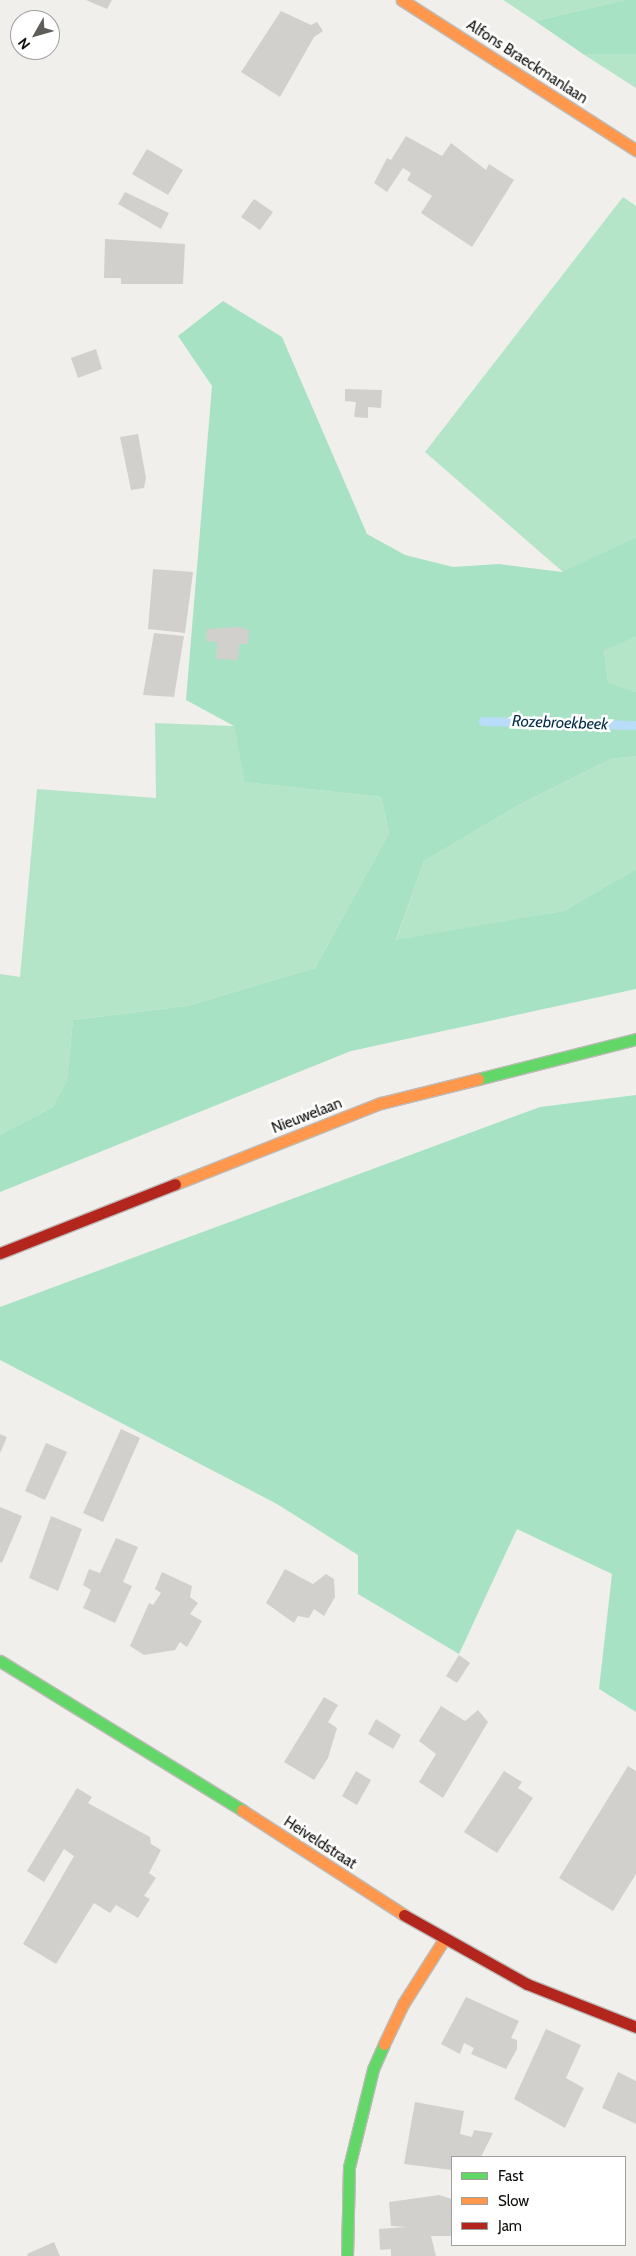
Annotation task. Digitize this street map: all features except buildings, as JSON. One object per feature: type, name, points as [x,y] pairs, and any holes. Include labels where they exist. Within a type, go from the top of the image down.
[{"type":"street","name":"Alfons Braeckmanlaan","points":[[402,0],[636,150]]},
{"type":"street","name":"Nieuwelaan","points":[[0,1253],[381,1103],[636,1039]]},
{"type":"street","name":"Heiveldstraat","points":[[0,1662],[188,1775],[443,1941],[527,1984],[636,2027]]},
{"type":"street","points":[[347,2256],[344,2235],[350,2167],[373,2069],[403,2004],[443,1941]]},
{"type":"green space","points":[[503,0],[625,0],[535,21]]},
{"type":"green space","points":[[625,0],[636,0],[636,54],[583,54],[535,21]]},
{"type":"green space","points":[[583,54],[636,54],[636,88]]},
{"type":"green space","points":[[623,197],[636,206],[636,537],[563,572],[425,452]]},
{"type":"green space","points":[[223,301],[282,337],[367,534],[405,555],[453,567],[499,564],[562,572],[636,537],[636,637],[604,650],[608,683],[636,692],[636,756],[611,759],[517,806],[424,861],[396,940],[563,911],[636,869],[636,989],[351,1051],[0,1192],[0,1135],[53,1107],[67,1080],[73,1020],[187,1006],[315,968],[389,833],[381,797],[245,782],[234,726],[186,700],[212,386],[178,336]]},
{"type":"green space","points":[[636,637],[636,692],[608,684],[604,649]]},
{"type":"green space","points":[[155,723],[234,726],[246,782],[381,797],[389,833],[315,968],[187,1006],[73,1020],[67,1080],[53,1107],[0,1135],[0,974],[20,977],[37,789],[156,798]]},
{"type":"green space","points":[[636,756],[636,869],[563,911],[396,941],[424,861],[517,806],[611,759]]},
{"type":"green space","points":[[636,1095],[636,1712],[599,1689],[612,1574],[517,1529],[459,1654],[358,1594],[358,1555],[277,1504],[0,1360],[0,1307],[540,1107]]},
{"type":"waterway","name":"Rozebroekbeek","points":[[483,721],[636,725]]},
{"type":"traffic: fast","points":[[478,1079],[636,1039]]},
{"type":"traffic: fast","points":[[0,1661],[242,1810]]},
{"type":"traffic: fast","points":[[347,2256],[349,2167],[373,2069],[384,2044]]},
{"type":"traffic: slow","points":[[402,0],[636,150]]},
{"type":"traffic: slow","points":[[175,1184],[381,1103],[478,1079]]},
{"type":"traffic: slow","points":[[242,1810],[404,1915]]},
{"type":"traffic: slow","points":[[384,2044],[403,2004],[443,1941]]},
{"type":"traffic: jam","points":[[0,1253],[175,1184]]},
{"type":"traffic: jam","points":[[404,1915],[527,1984],[636,2027]]}]
